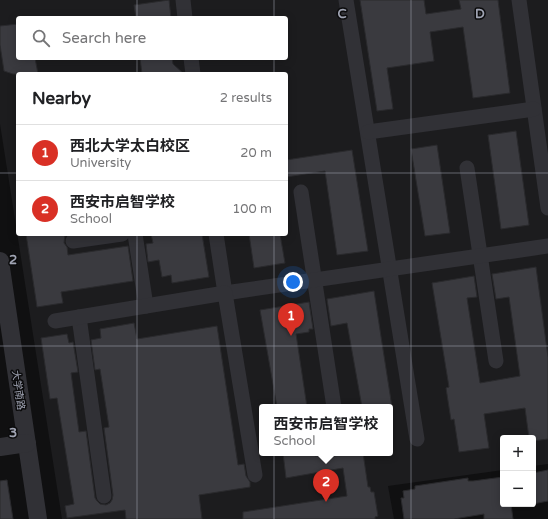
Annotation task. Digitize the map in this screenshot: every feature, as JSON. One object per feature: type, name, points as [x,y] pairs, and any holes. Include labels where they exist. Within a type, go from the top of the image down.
[{"type":"street","points":[[183,0],[185,16]]},
{"type":"street","points":[[346,0],[417,440]]},
{"type":"street","points":[[519,0],[548,208]]},
{"type":"street","points":[[191,60],[193,72]]},
{"type":"street","points":[[368,132],[534,109]]},
{"type":"street","points":[[467,168],[496,361]]},
{"type":"street","points":[[301,192],[334,404]]},
{"type":"street","points":[[73,241],[108,236]]},
{"type":"street","points":[[135,236],[146,306]]},
{"type":"street","points":[[216,236],[255,475]]},
{"type":"street","points":[[56,321],[225,293],[548,246]]},
{"type":"street","name":"大学南路","points":[[0,261],[38,519]]},
{"type":"street","points":[[79,317],[104,496]]},
{"type":"street","points":[[0,447],[26,443]]},
{"type":"shaded area","points":[[0,0],[548,0],[548,464],[536,466],[536,435],[500,435],[500,470],[388,486],[394,519],[62,519],[18,236],[288,236],[288,72],[16,72],[16,226],[0,124]]},
{"type":"building","points":[[169,0],[171,16],[136,16],[134,5]]},
{"type":"building","points":[[360,0],[424,0],[426,14],[461,9],[459,0],[498,0],[510,93],[473,98],[463,27],[430,32],[434,61],[387,68],[393,109],[377,111]]},
{"type":"building","points":[[16,24],[16,60],[35,60],[38,72],[16,72],[16,74],[13,74],[4,71],[0,45],[0,26]]},
{"type":"building","points":[[140,60],[172,60],[173,64],[182,72],[142,72]]},
{"type":"building","points":[[516,131],[529,225],[501,229],[488,135]]},
{"type":"building","points":[[437,145],[450,233],[425,236],[411,149]]},
{"type":"building","points":[[352,150],[368,251],[337,255],[325,171],[288,177],[288,160]]},
{"type":"building","points":[[26,236],[65,236],[64,243],[67,247],[68,255],[128,246],[133,281],[61,292],[63,303],[37,307]]},
{"type":"building","points":[[151,236],[202,236],[209,277],[172,283],[171,275],[162,277],[159,260],[148,262],[146,244],[153,243]]},
{"type":"building","points":[[249,236],[280,236],[285,263],[254,268]]},
{"type":"building","points":[[536,267],[548,357],[548,439],[536,441],[536,435],[529,435],[525,408],[484,414],[489,448],[459,452],[454,419],[451,420],[446,388],[449,387],[432,283],[474,276],[477,297],[467,298],[480,383],[520,376],[509,297],[496,299],[492,274]]},
{"type":"building","points":[[374,291],[392,404],[361,404],[347,323],[331,326],[327,299]]},
{"type":"building","points":[[309,302],[313,329],[309,329],[309,332],[296,334],[307,404],[276,404],[260,310]]},
{"type":"building","points":[[134,323],[137,339],[217,326],[238,465],[244,464],[246,476],[250,482],[250,487],[199,495],[202,519],[126,519],[125,510],[67,518],[65,506],[74,504],[57,398],[50,399],[41,338],[67,334],[69,343],[73,342],[78,372],[71,373],[79,432],[86,431],[95,498],[100,504],[106,505],[110,503],[113,495],[104,428],[109,427],[100,369],[95,370],[91,340],[101,338],[100,329]]},
{"type":"building","points":[[283,456],[363,456],[368,487],[370,487],[371,492],[374,492],[378,516],[375,517],[375,519],[243,519],[243,512],[347,496],[343,468],[286,478]]},
{"type":"building","points":[[548,470],[548,501],[536,503],[536,472]]},
{"type":"building","points":[[500,477],[500,507],[511,507],[513,519],[484,519],[484,514],[454,519],[404,519],[401,498],[404,498],[403,491],[415,489],[415,486],[468,478],[468,481]]},
{"type":"building","points":[[7,480],[13,519],[0,519],[0,481]]},
{"type":"place","name":"西北大学太白校区","points":[[291,336]]},
{"type":"place","name":"西安市启智学校","points":[[326,502]]}]
